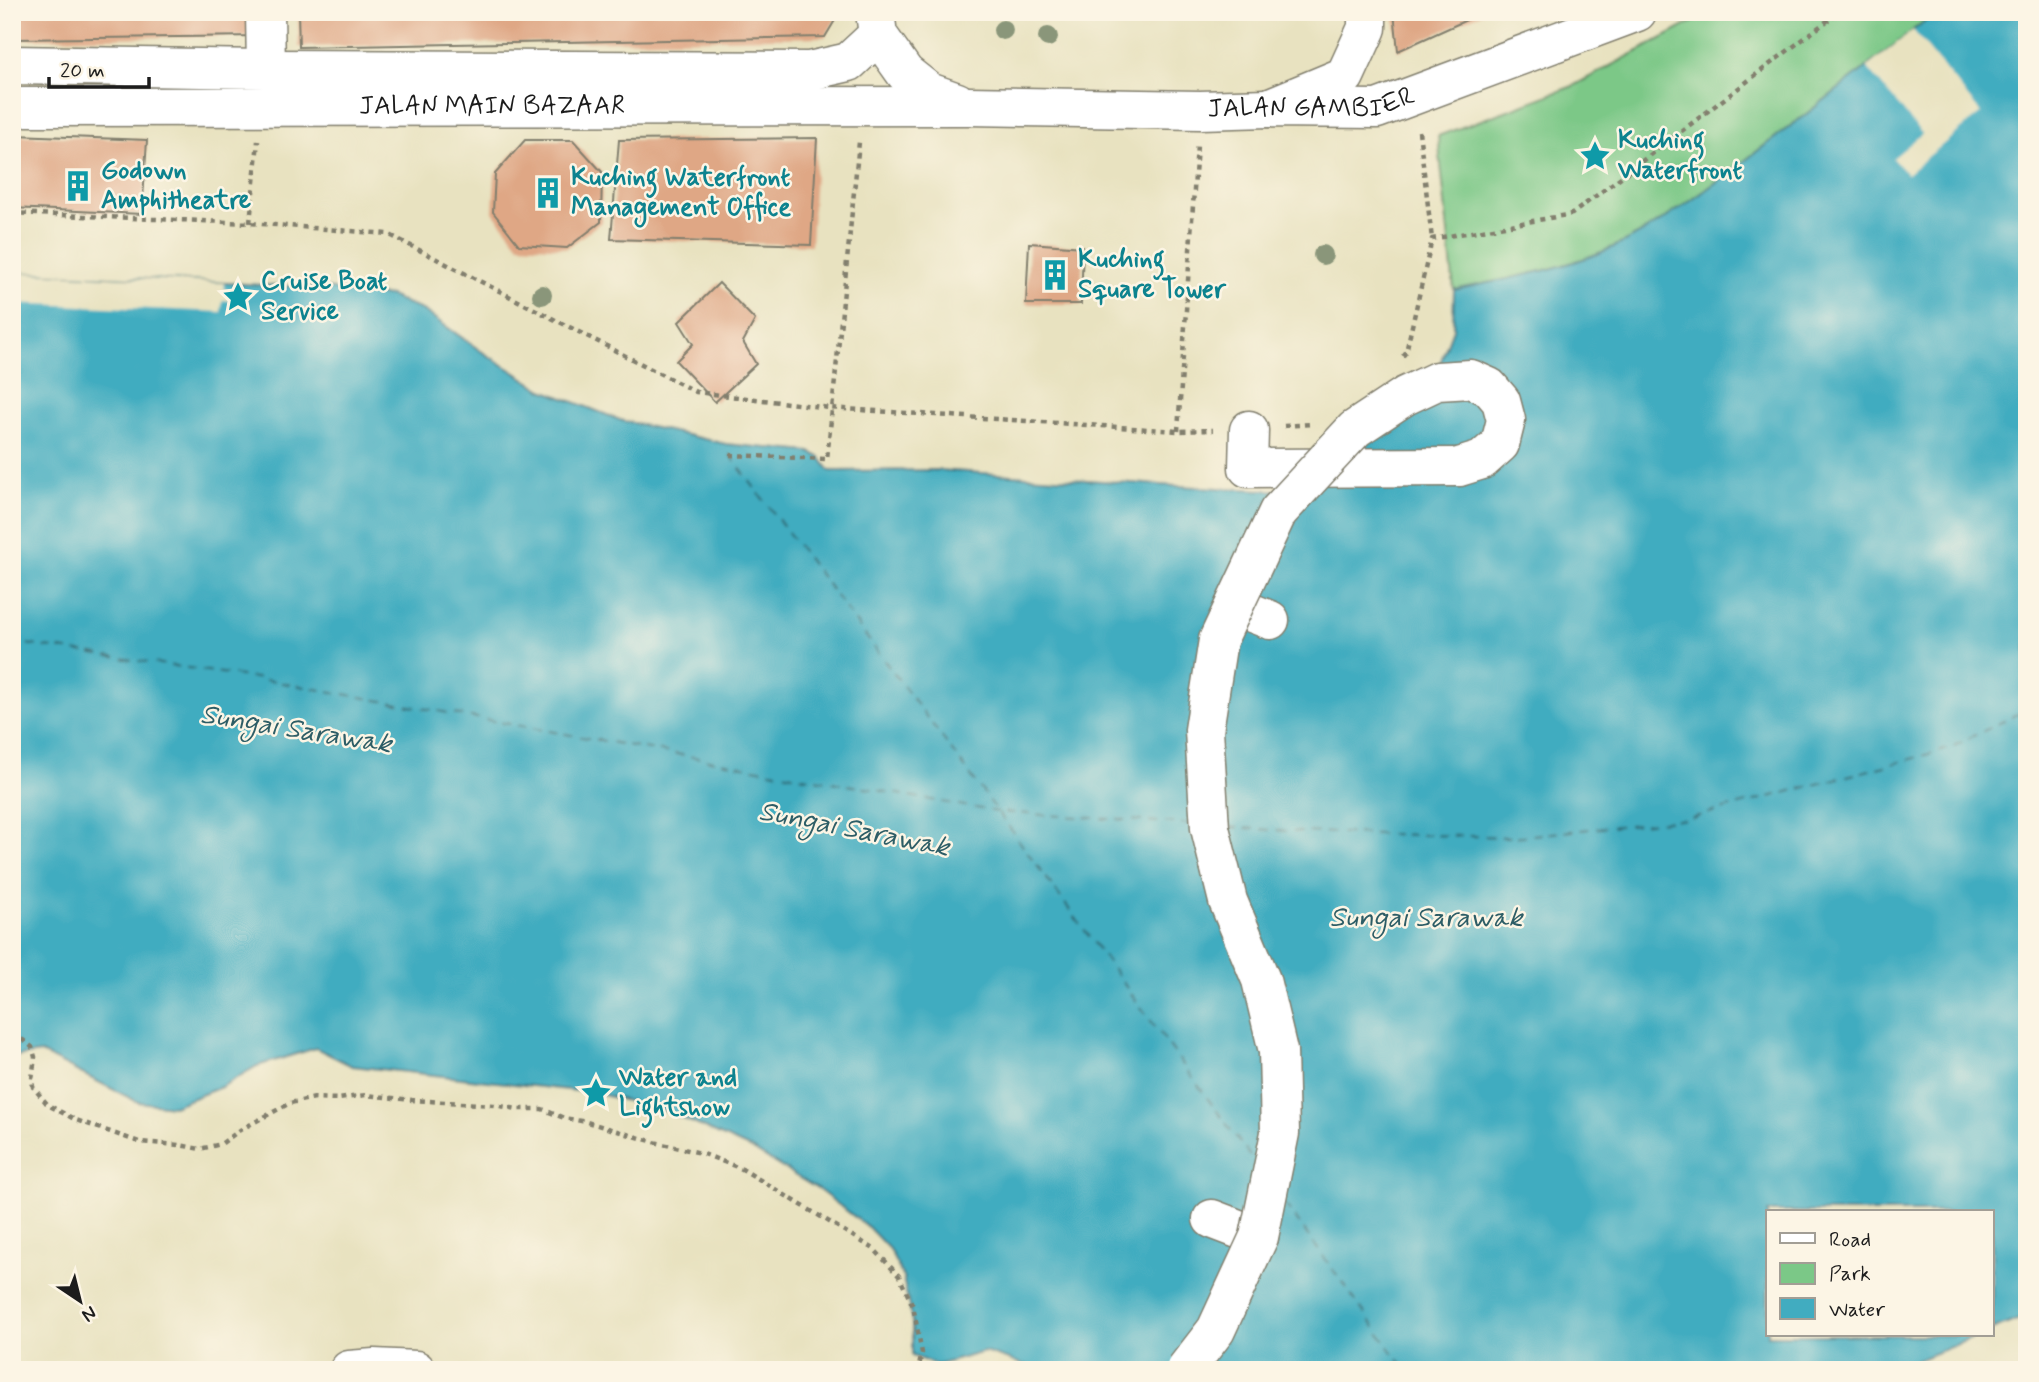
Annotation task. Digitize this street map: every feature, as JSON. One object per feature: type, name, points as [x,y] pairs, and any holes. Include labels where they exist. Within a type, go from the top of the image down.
[{"type":"main road","points":[[265,12],[266,69]]},
{"type":"main road","points":[[1268,108],[1345,76],[1367,29],[1367,12]]},
{"type":"main road","name":"JALAN GAMBIER","points":[[969,106],[1200,110],[1377,108],[1637,12]]},
{"type":"main road","points":[[876,23],[905,72],[929,92],[969,106]]},
{"type":"main road","name":"JALAN MAIN BAZAAR","points":[[12,65],[810,71],[849,62],[876,23]]},
{"type":"main road","name":"JALAN MAIN BAZAAR","points":[[12,107],[969,106]]},
{"type":"main road","points":[[1185,1370],[1216,1330],[1259,1237],[1280,1133],[1278,1051],[1261,980],[1228,901],[1210,828],[1204,730],[1218,640],[1278,512],[1312,475],[1321,466],[1329,456],[1355,429],[1405,396],[1437,382],[1471,379],[1489,387],[1501,401],[1506,420],[1500,444],[1482,460],[1462,467],[1380,468],[1327,468],[1314,468],[1301,468],[1288,468],[1262,468],[1248,468],[1249,430]]},
{"type":"main road","points":[[1234,606],[1270,620]]},
{"type":"main road","points":[[1212,1219],[1259,1237]]},
{"type":"main road","points":[[349,1370],[416,1370]]},
{"type":"path","points":[[1432,239],[1572,214],[1839,12]]},
{"type":"path","points":[[250,223],[261,107]]},
{"type":"path","points":[[730,455],[827,459],[830,408],[863,107]]},
{"type":"path","points":[[1377,108],[1419,126],[1432,239],[1406,352],[1397,362]]},
{"type":"path","points":[[1178,431],[1200,110]]},
{"type":"path","points":[[12,213],[250,223],[388,234],[696,392],[830,408],[1178,431],[1249,430],[1317,423]]},
{"type":"path","points":[[12,1037],[23,1040],[32,1047],[35,1057],[33,1087],[48,1105],[76,1120],[139,1142],[200,1149],[221,1144],[240,1130],[290,1103],[315,1098],[339,1099],[366,1095],[542,1109],[564,1118],[701,1153],[751,1175],[874,1249],[899,1276],[913,1306],[922,1353],[918,1370]]},
{"type":"green space","name":"Kuching Waterfront","points":[[1711,12],[1936,12],[1733,170],[1634,237],[1579,260],[1538,272],[1454,290],[1438,136],[1573,86]]},
{"type":"water","name":"Sungai Sarawak","points":[[1936,12],[2027,12],[2027,1316],[1994,1329],[1994,1210],[1766,1210],[1766,1336],[1978,1336],[1893,1370],[1041,1370],[984,1352],[937,1365],[912,1356],[912,1322],[903,1277],[889,1249],[868,1227],[819,1190],[751,1149],[669,1112],[596,1093],[352,1066],[316,1048],[257,1066],[221,1087],[173,1106],[138,1102],[41,1053],[12,1057],[12,272],[325,288],[390,296],[424,311],[543,390],[620,420],[726,444],[810,452],[820,457],[830,471],[938,470],[1285,491],[1436,374],[1453,329],[1454,290],[1538,272],[1579,260],[1634,237],[1733,170]]},
{"type":"pier","points":[[1913,30],[1981,113],[1907,174],[1893,158],[1922,134],[1867,67]]},
{"type":"pier","points":[[12,272],[224,283],[224,289],[239,292],[237,302],[223,300],[221,312],[12,303]]},
{"type":"building","points":[[12,12],[259,12],[260,36],[12,39]]},
{"type":"building","points":[[298,12],[840,12],[825,37],[299,47]]},
{"type":"building","points":[[1394,12],[1484,12],[1398,51]]},
{"type":"building","name":"Godown Amphitheatre","points":[[15,135],[147,140],[142,214],[12,208]]},
{"type":"building","points":[[817,138],[811,245],[611,239],[619,140]]},
{"type":"building","name":"Kuching Waterfront Management Office","points":[[525,140],[573,140],[602,172],[601,222],[567,248],[519,245],[493,212],[495,174]]},
{"type":"building","name":"Kuching Square Tower","points":[[1029,243],[1083,247],[1081,304],[1026,304]]},
{"type":"building","points":[[719,283],[755,320],[743,342],[756,364],[715,402],[676,361],[693,344],[679,322]]},
{"type":"ferry route","points":[[730,455],[998,812],[1255,1163]]},
{"type":"ferry route","points":[[12,642],[255,678],[998,812],[1192,824]]},
{"type":"ferry route","points":[[1229,827],[1300,832],[1513,837],[1687,819],[1948,749],[2027,709]]},
{"type":"ferry route","points":[[1285,1204],[1406,1370]]},
{"type":"place","name":"Kuching Waterfront","points":[[1595,156]]},
{"type":"place","name":"Godown Amphitheatre","points":[[78,186]]},
{"type":"place","name":"Kuching Waterfront Management Office","points":[[548,193]]},
{"type":"place","name":"Kuching Square Tower","points":[[1055,275]]},
{"type":"place","name":"Cruise Boat Service","points":[[238,297]]},
{"type":"place","name":"Water and Lightshow","points":[[596,1093]]}]
